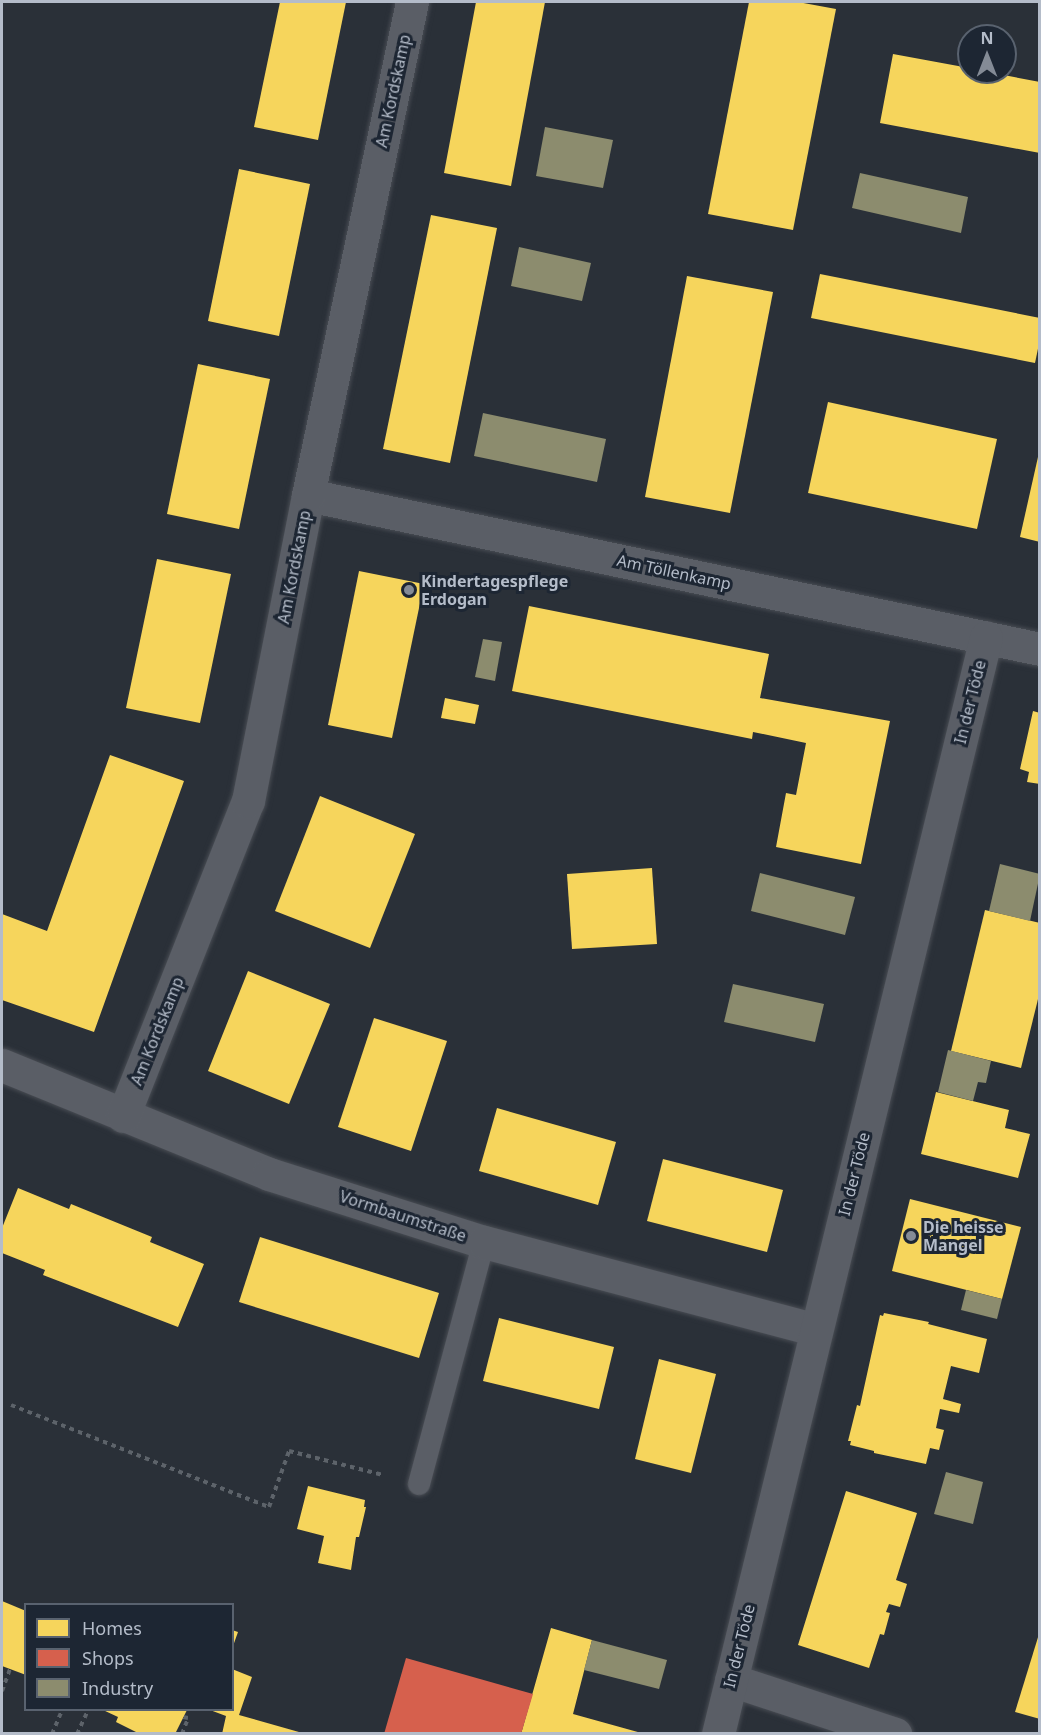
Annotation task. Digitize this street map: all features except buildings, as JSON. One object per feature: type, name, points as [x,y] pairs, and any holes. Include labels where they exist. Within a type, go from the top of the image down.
[{"type":"street","name":"Am Kordskamp","points":[[123,1116],[248,801],[308,495],[412,2]]},
{"type":"street","name":"Am Töllenkamp","points":[[308,495],[1040,649]]},
{"type":"street","name":"In der Töde","points":[[724,1708],[986,637]]},
{"type":"street","name":"Vormbaumstraße","points":[[2,1065],[269,1174],[484,1242],[816,1330]]},
{"type":"street","points":[[724,1708],[895,1734]]},
{"type":"lane","points":[[418,1484],[484,1242]]},
{"type":"path","points":[[11,1405],[269,1507],[289,1452],[418,1484]]},
{"type":"path","points":[[2,1691],[10,1669]]},
{"type":"path","points":[[52,1734],[62,1711]]},
{"type":"path","points":[[77,1734],[88,1711]]},
{"type":"path","points":[[182,1734],[188,1718],[183,1717]]},
{"type":"place","name":"Kindertagespflege Erdogan","points":[[409,590]]},
{"type":"place","name":"Die heisse Mangel","points":[[911,1236]]}]
